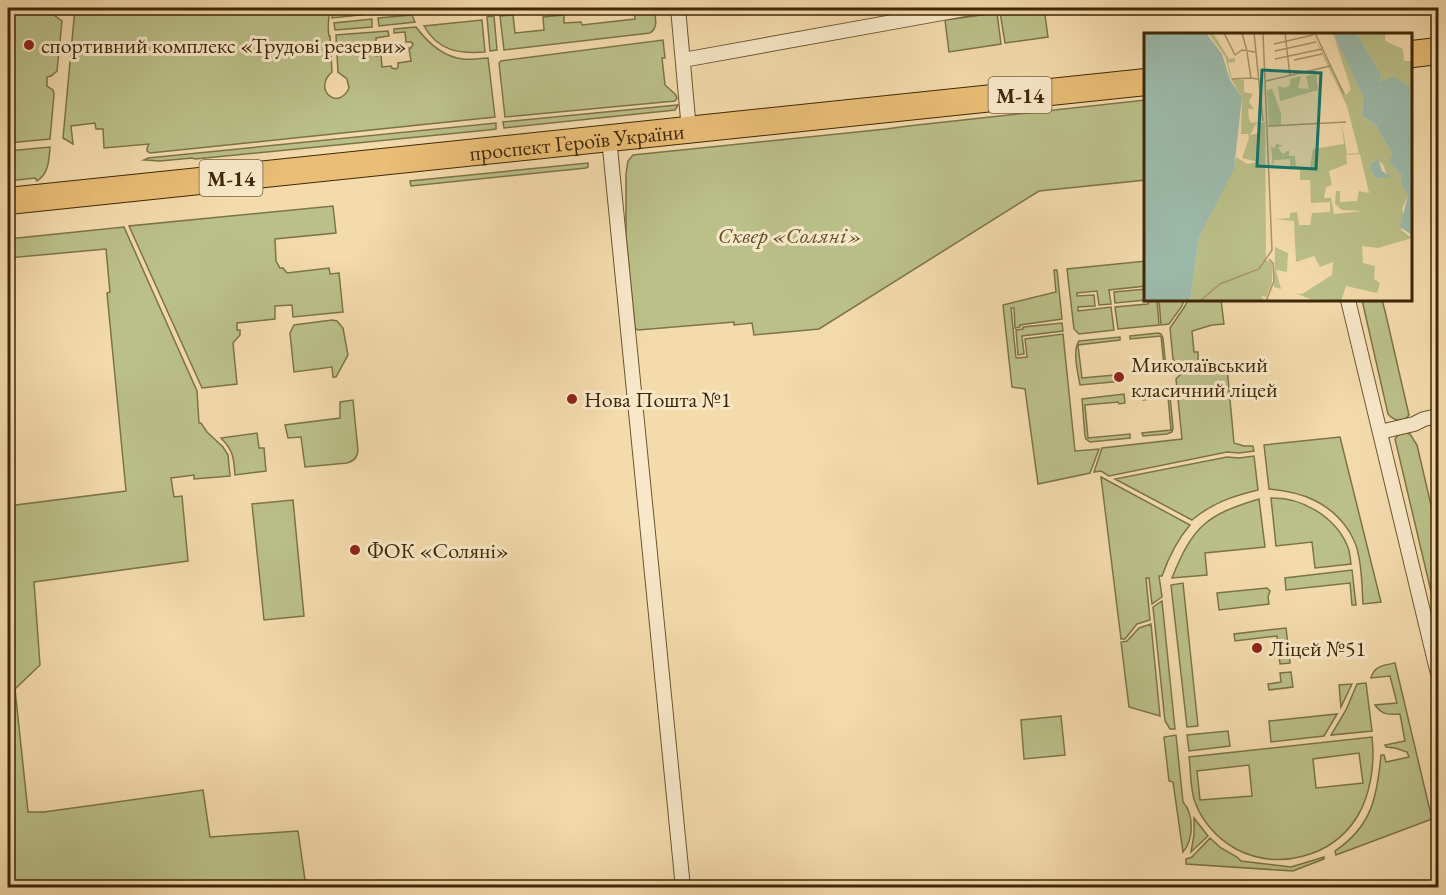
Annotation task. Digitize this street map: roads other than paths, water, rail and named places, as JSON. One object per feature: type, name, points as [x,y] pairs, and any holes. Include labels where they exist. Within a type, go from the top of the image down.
[{"type":"highway","points":[[1413,54],[1438,51]]},
{"type":"highway","name":"проспект Героїв України","points":[[8,201],[1144,82]]},
{"type":"street","points":[[678,8],[689,130]]},
{"type":"street","points":[[683,60],[970,8]]},
{"type":"street","points":[[609,138],[683,888]]},
{"type":"street","points":[[1348,302],[1438,674]]},
{"type":"street","points":[[1380,432],[1438,416]]},
{"type":"place","name":"спортивний комплекс «Трудові резерви»","points":[[29,45]]},
{"type":"place","name":"Миколаївський класичний ліцей","points":[[1119,377]]},
{"type":"place","name":"Нова Пошта №1","points":[[572,399]]},
{"type":"place","name":"ФОК «Соляні»","points":[[355,550]]},
{"type":"place","name":"Ліцей №51","points":[[1257,648]]},
{"type":"park label","name":"Сквер «Соляні»","points":[[790,235]]}]
